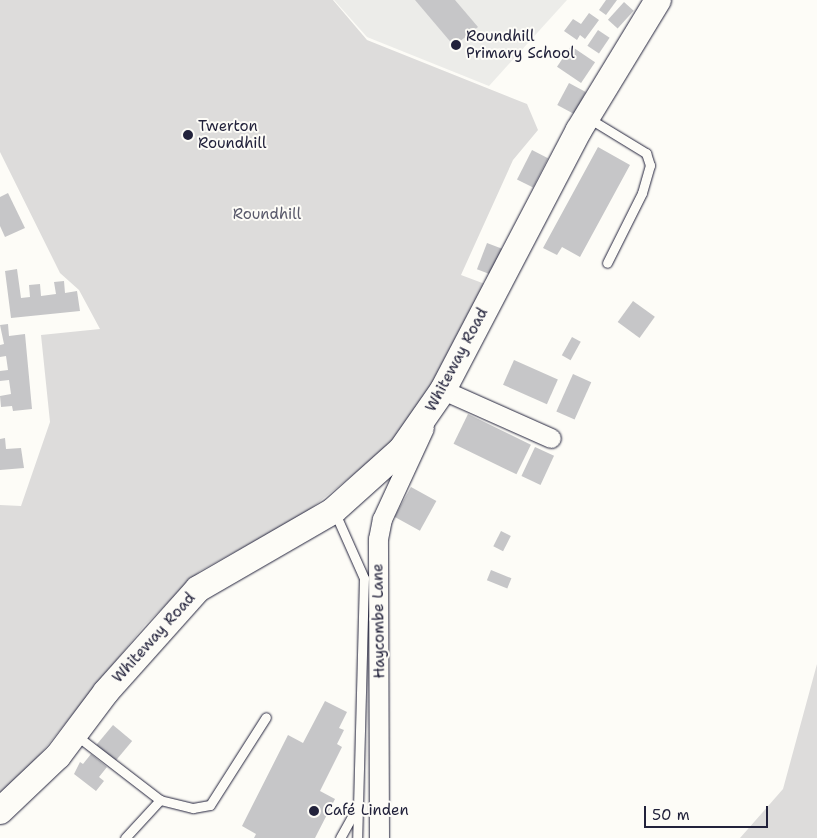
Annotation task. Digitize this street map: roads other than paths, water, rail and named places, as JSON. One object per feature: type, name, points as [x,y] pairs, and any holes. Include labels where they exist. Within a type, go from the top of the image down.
[{"type":"street","name":"Whiteway Road","points":[[0,810],[75,734],[106,692],[198,589],[334,511],[376,474],[428,415],[587,117],[658,0]]},
{"type":"street","points":[[443,390],[551,438]]},
{"type":"street","name":"Haycombe Lane","points":[[379,838],[378,538],[382,519],[417,450],[428,415]]},
{"type":"lane","points":[[587,117],[646,153],[650,165],[642,193],[607,263]]},
{"type":"lane","points":[[334,511],[364,578],[363,735],[357,838]]},
{"type":"lane","points":[[75,734],[160,800],[193,808],[210,805],[266,717]]},
{"type":"lane","points":[[126,838],[160,800]]},
{"type":"lane","points":[[340,838],[358,805]]},
{"type":"place","name":"Roundhill Primary School","points":[[456,45]]},
{"type":"place","name":"Twerton Roundhill","points":[[188,135]]},
{"type":"place","name":"Café Linden","points":[[314,811]]},
{"type":"park label","name":"Roundhill","points":[[267,215]]}]
